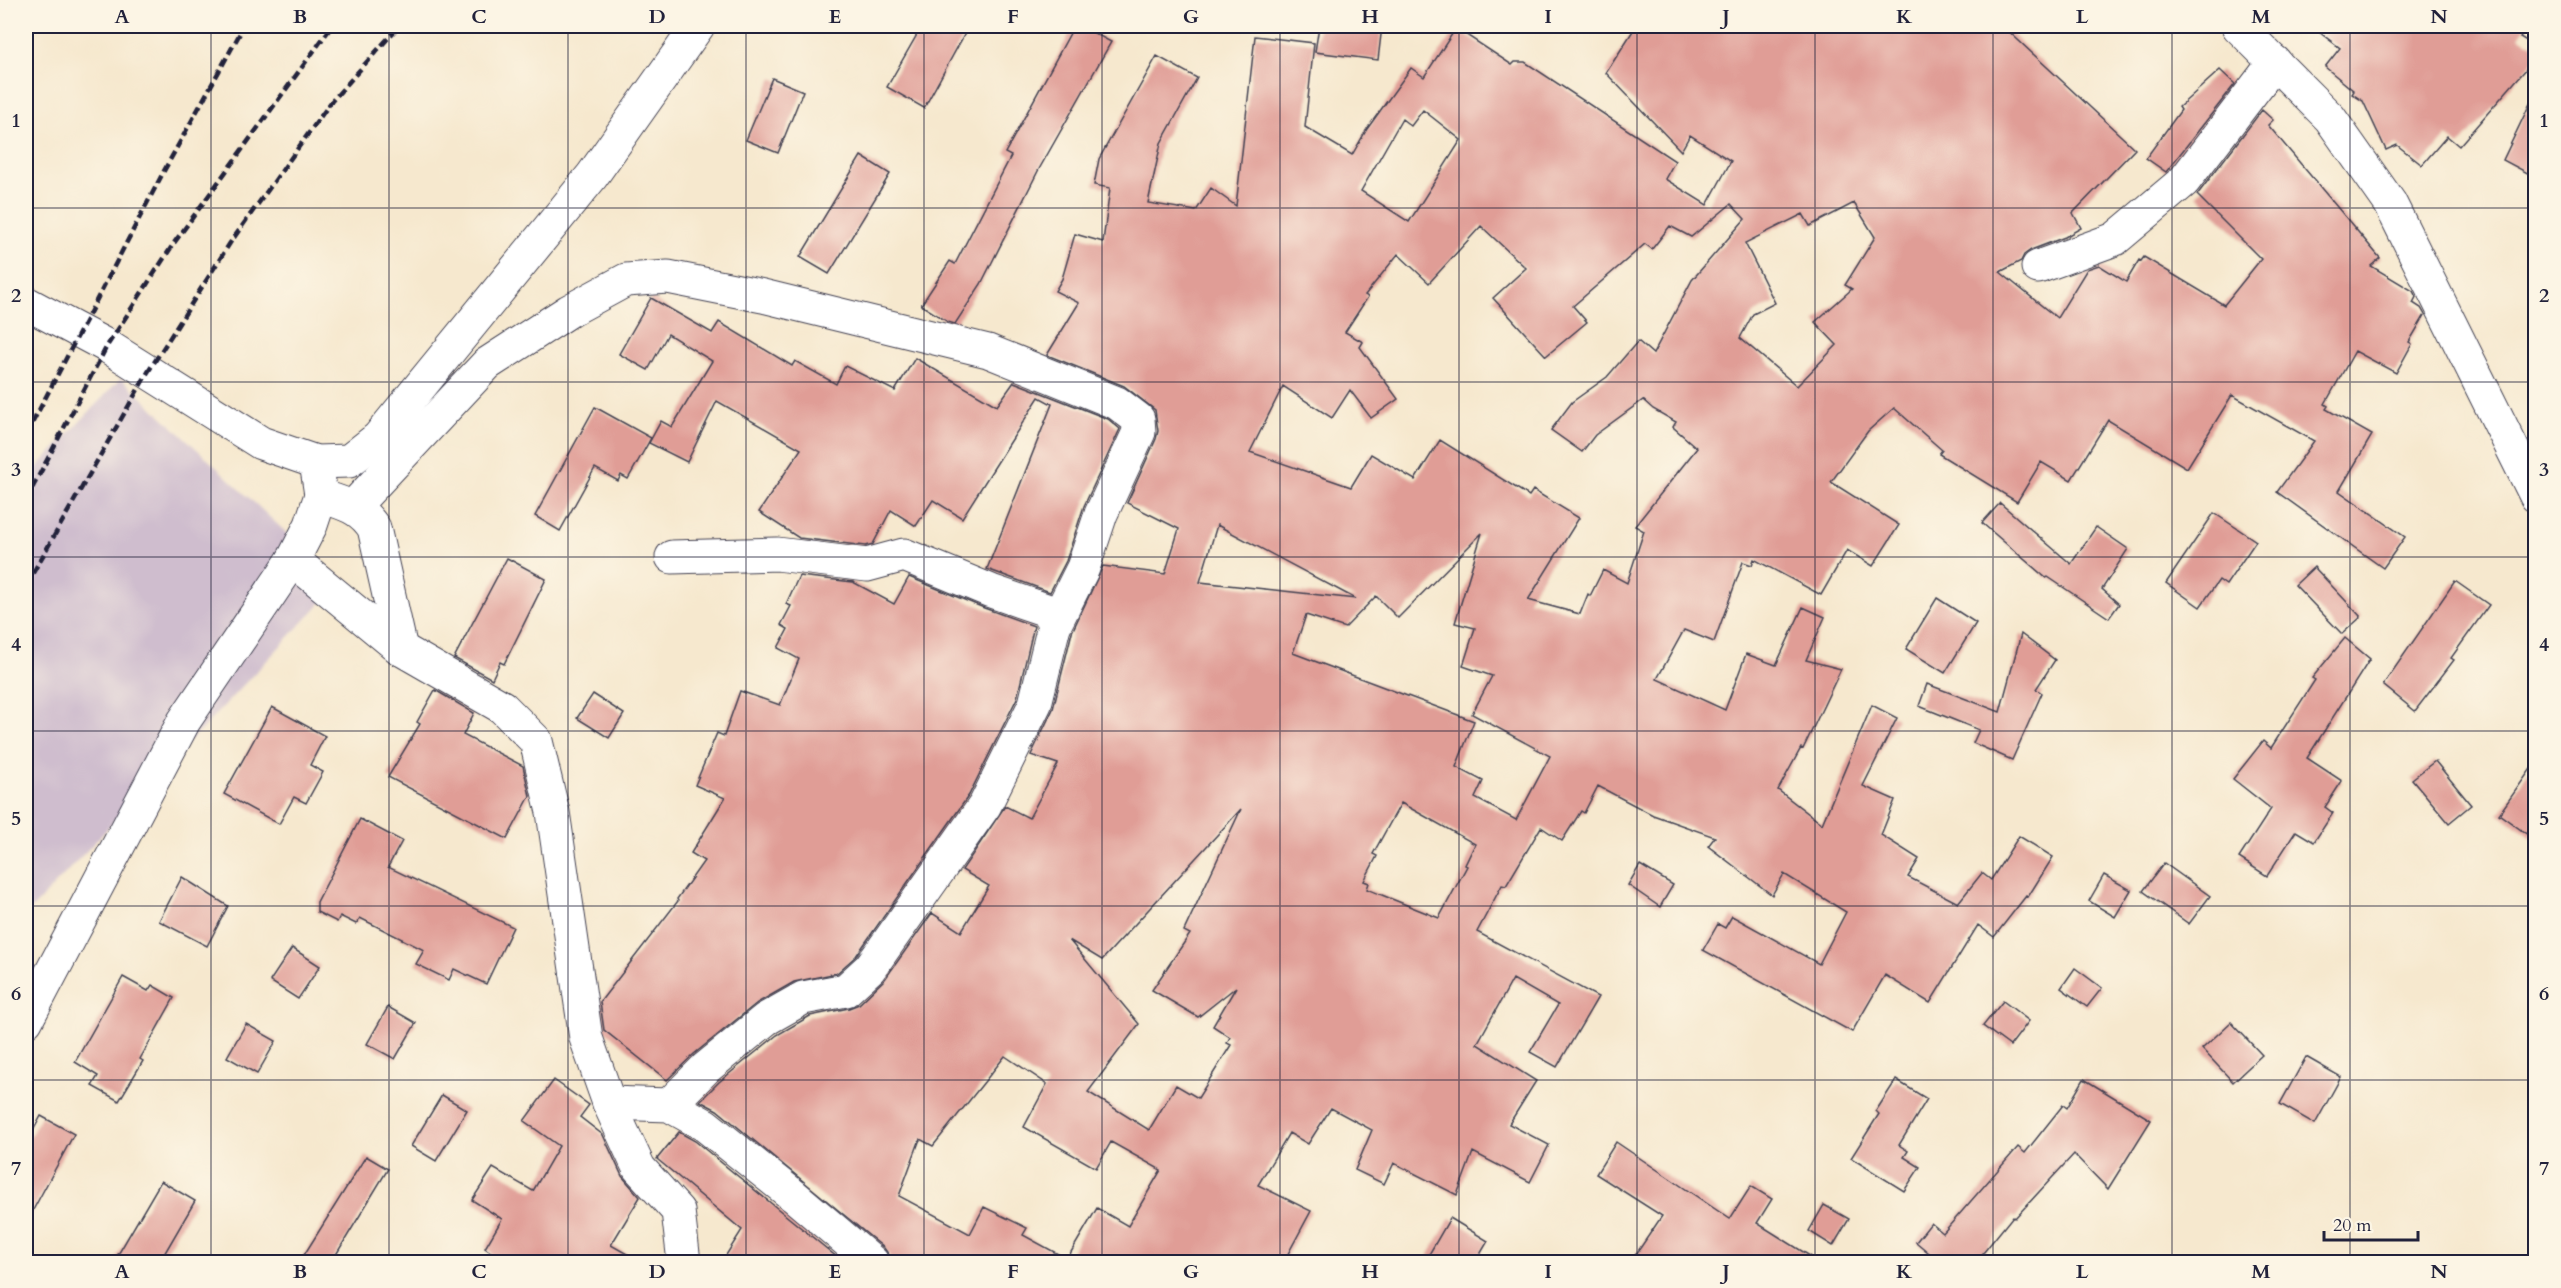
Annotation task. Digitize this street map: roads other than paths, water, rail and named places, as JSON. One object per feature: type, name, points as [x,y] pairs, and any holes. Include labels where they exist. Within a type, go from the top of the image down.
[{"type":"street","points":[[26,303],[107,346],[261,443],[316,462],[349,461],[378,438],[592,176],[698,26]]},
{"type":"street","points":[[2238,26],[2330,118],[2390,203],[2535,496]]},
{"type":"street","points":[[2038,267],[2115,239],[2184,182],[2275,62]]},
{"type":"street","points":[[353,507],[487,364],[569,310],[626,280],[668,278],[763,296],[988,351],[1117,403],[1138,419],[1139,432],[1101,514],[1083,568],[1054,626],[1035,704],[986,805],[870,968],[846,990],[803,998],[766,1019],[706,1068],[669,1105]]},
{"type":"street","points":[[26,1021],[184,721],[293,560],[311,525],[321,495],[316,462]]},
{"type":"street","points":[[321,495],[353,507],[365,515],[374,528],[401,649]]},
{"type":"street","points":[[672,557],[777,554],[867,566],[904,555],[991,591],[1049,611],[1054,626]]},
{"type":"street","points":[[293,560],[401,649],[502,706],[536,741],[553,812],[586,1038],[609,1103],[639,1168],[678,1211],[684,1263]]},
{"type":"street","points":[[609,1103],[669,1105],[705,1125],[794,1196],[872,1263]]},
{"type":"railway","points":[[26,435],[165,169],[244,26]]},
{"type":"railway","points":[[26,500],[107,346],[174,243],[332,26]]},
{"type":"railway","points":[[26,585],[148,372],[230,243],[331,102],[399,26]]}]
